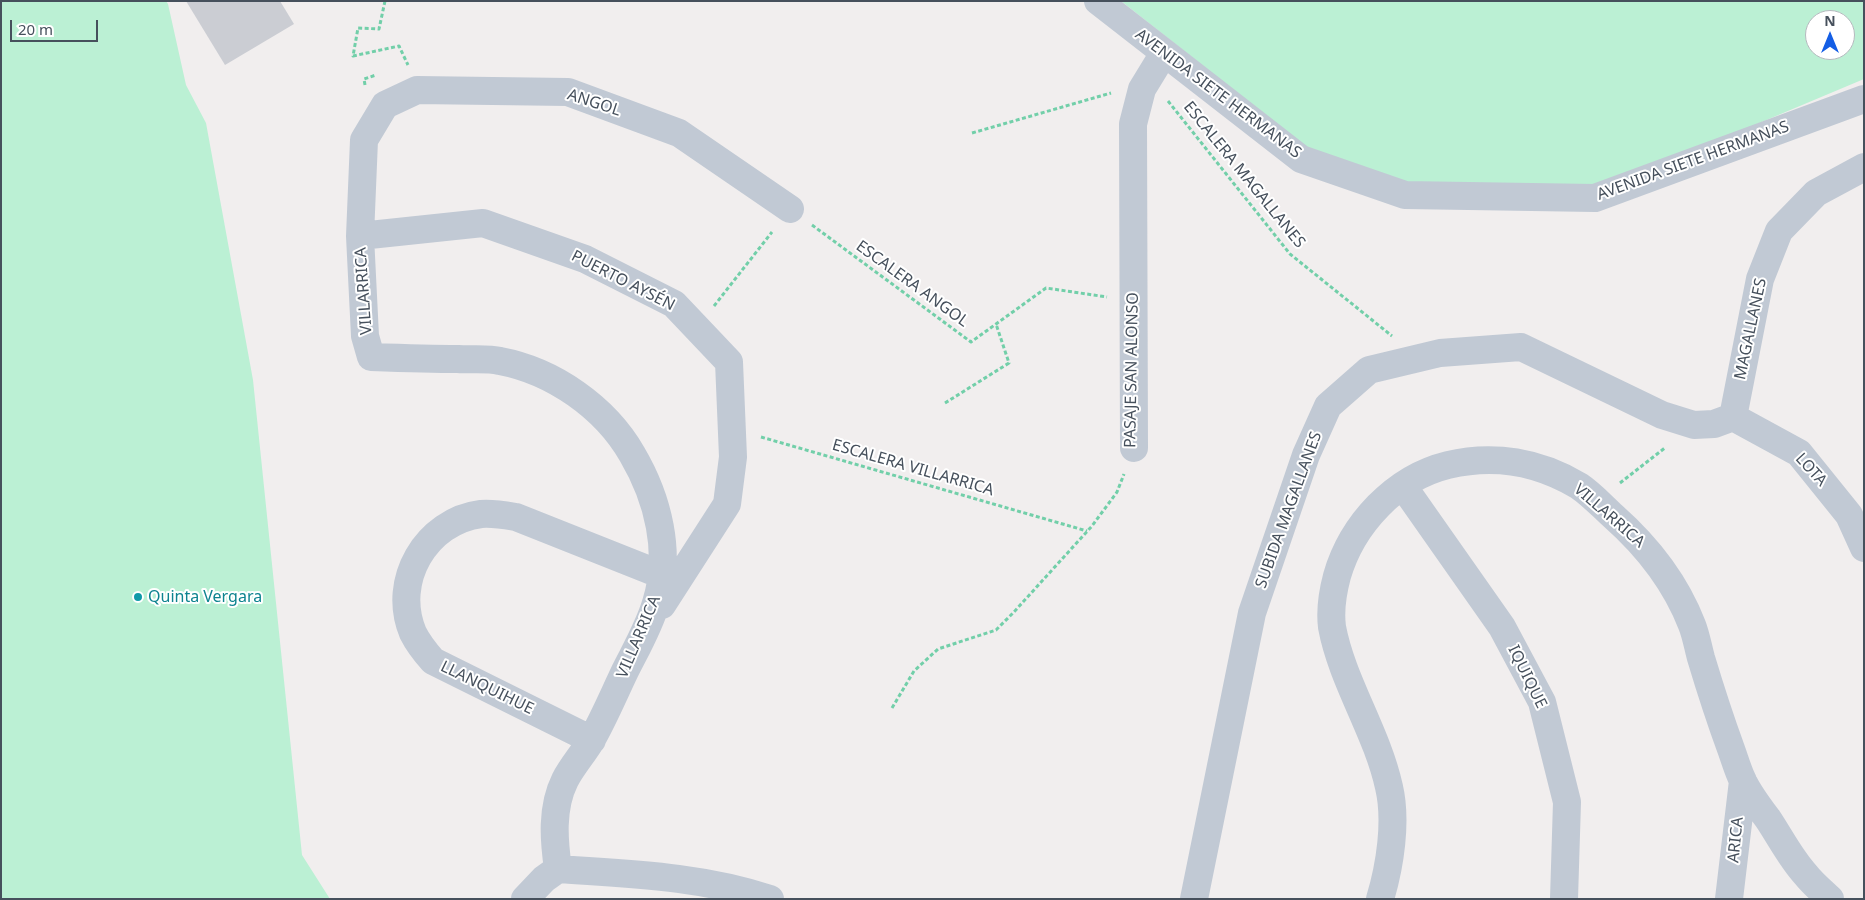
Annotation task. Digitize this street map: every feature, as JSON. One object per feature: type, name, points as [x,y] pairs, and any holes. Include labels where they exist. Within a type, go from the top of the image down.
[{"type":"street","name":"AVENIDA SIETE HERMANAS","points":[[1098,1],[1301,159],[1405,195],[1596,198],[1864,99]]},
{"type":"street","name":"PASAJE SAN ALONSO","points":[[1134,448],[1133,124],[1142,90],[1164,53]]},
{"type":"street","name":"ANGOL","points":[[385,105],[417,90],[568,92],[679,132],[790,209]]},
{"type":"street","name":"VILLARRICA","points":[[385,105],[364,140],[360,236],[365,336],[371,357],[498,360],[545,376],[567,388],[589,404],[609,423],[626,445],[648,485],[659,520],[662,547],[662,575],[657,602],[592,740],[564,781],[554,825],[558,869]]},
{"type":"street","name":"MAGALLANES","points":[[1733,418],[1760,279],[1779,231],[1816,193],[1864,166]]},
{"type":"street","name":"PUERTO AYSÉN","points":[[360,236],[483,224],[585,259],[674,304],[729,362],[733,457],[727,504],[646,628]]},
{"type":"street","name":"SUBIDA MAGALLANES","points":[[1194,899],[1252,613],[1306,455],[1328,406],[1369,370],[1440,353],[1521,347],[1662,415],[1694,425],[1714,424],[1733,418]]},
{"type":"street","name":"LOTA","points":[[1733,418],[1799,453],[1849,515],[1864,548]]},
{"type":"street","name":"VILLARRICA","points":[[1384,894],[1392,820],[1390,788],[1374,738],[1341,658],[1332,624],[1333,601],[1337,579],[1344,556],[1355,536],[1368,517],[1384,500],[1403,486],[1445,466],[1470,460],[1495,460],[1520,462],[1544,469],[1581,487],[1634,534],[1664,570],[1680,598],[1692,626],[1719,717],[1743,781],[1805,875],[1830,899]]},
{"type":"street","name":"IQUIQUE","points":[[1403,486],[1502,628],[1542,702],[1567,802],[1564,899]]},
{"type":"street","name":"LLANQUIHUE","points":[[592,740],[433,661],[421,647],[413,632],[408,615],[406,598],[408,580],[413,564],[428,542],[448,525],[472,516],[498,514],[516,517],[662,575]]},
{"type":"street","name":"ARICA","points":[[1730,899],[1743,781]]},
{"type":"street","points":[[525,899],[544,879],[558,869],[671,877],[718,885],[770,899]]},
{"type":"path","points":[[385,1],[379,30],[358,28],[353,56],[399,46],[408,65],[399,68]]},
{"type":"path","points":[[381,74],[364,79],[369,99],[385,105]]},
{"type":"path","points":[[972,133],[1101,97],[1149,77]]},
{"type":"path","name":"ESCALERA MAGALLANES","points":[[1149,77],[1290,254],[1419,358]]},
{"type":"path","points":[[697,328],[790,209]]},
{"type":"path","name":"ESCALERA ANGOL","points":[[790,209],[971,342],[1046,288],[1133,301]]},
{"type":"path","points":[[946,404],[1009,363],[996,324]]},
{"type":"path","points":[[1597,501],[1694,425]]},
{"type":"path","name":"ESCALERA VILLARRICA","points":[[732,429],[1087,531]]},
{"type":"path","name":"PASAJE SAN ALONSO","points":[[892,708],[914,672],[938,649],[996,630],[1013,613],[1087,531],[1117,492],[1134,448]]},
{"type":"green space","name":"Quinta Vergara","points":[[1,1],[166,1],[168,4],[186,85],[206,123],[253,380],[302,855],[330,899],[1,899]]},
{"type":"green space","points":[[1121,1],[1864,1],[1864,79],[1600,190],[1404,185],[1312,152]]},
{"type":"building","points":[[186,1],[280,1],[294,24],[225,65]]},
{"type":"place","name":"Quinta Vergara","points":[[138,597]]}]
